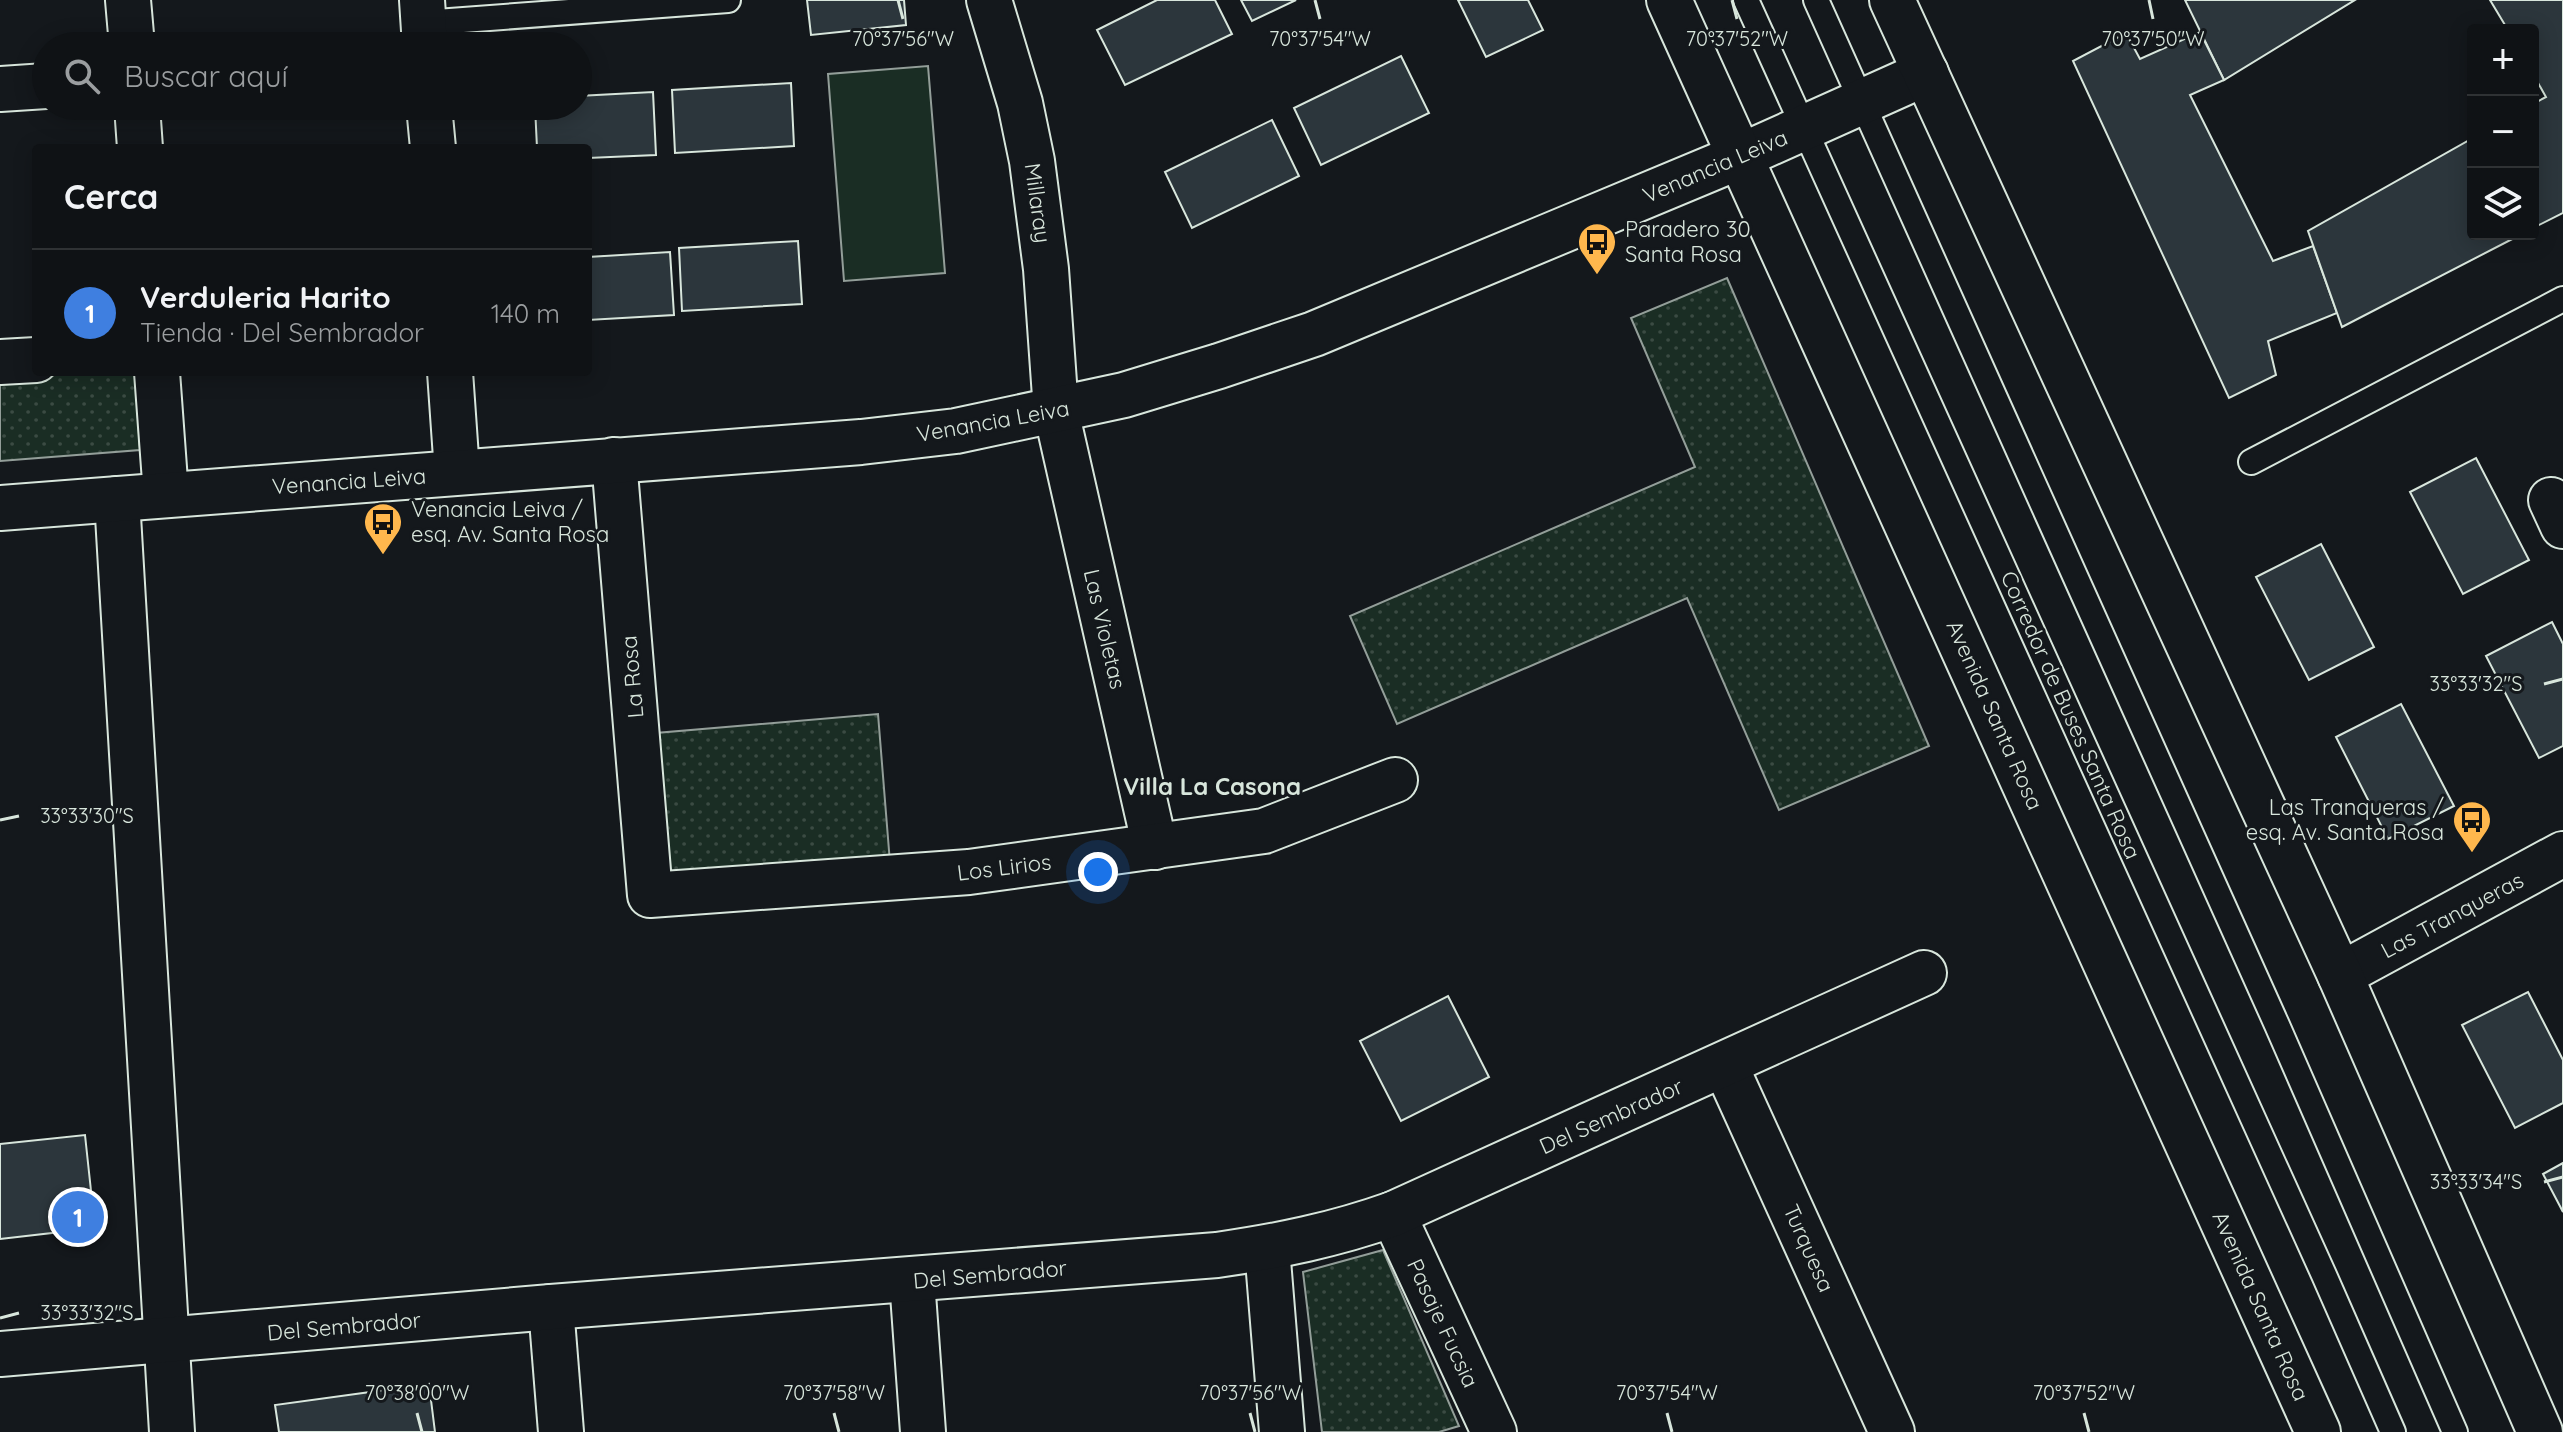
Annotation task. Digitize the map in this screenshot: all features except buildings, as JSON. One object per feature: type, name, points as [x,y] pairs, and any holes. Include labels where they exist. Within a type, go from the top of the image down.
[{"type":"street","points":[[128,0],[131,32]]},
{"type":"street","name":"Avenida Santa Rosa","points":[[1669,0],[2318,1432]]},
{"type":"street","points":[[1892,0],[2340,975],[2540,1432]]},
{"type":"street","name":"Millaray","points":[[992,1],[1020,103],[1032,161],[1048,281],[1056,411]]},
{"type":"street","name":"Venancia Leiva","points":[[0,508],[861,442],[956,431],[1056,411],[1192,375],[1314,334],[1741,156],[1926,73]]},
{"type":"street","points":[[0,89],[32,87]]},
{"type":"street","points":[[138,120],[140,144]]},
{"type":"street","points":[[430,120],[433,144]]},
{"type":"street","points":[[0,362],[32,360]]},
{"type":"street","points":[[157,376],[166,495]]},
{"type":"street","points":[[450,376],[457,472]]},
{"type":"street","name":"Las Violetas","points":[[1056,411],[1155,847]]},
{"type":"street","name":"La Rosa","points":[[614,460],[650,895]]},
{"type":"street","points":[[117,499],[172,1432]]},
{"type":"street","name":"Los Lirios","points":[[650,895],[969,872],[1264,831],[1395,780]]},
{"type":"street","name":"Las Tranqueras","points":[[2340,975],[2563,854]]},
{"type":"street","name":"Del Sembrador","points":[[0,1354],[1217,1255],[1323,1237],[1393,1214],[1924,973]]},
{"type":"street","name":"Turquesa","points":[[1725,1065],[1892,1432]]},
{"type":"street","name":"Pasaje Fucsia","points":[[1393,1214],[1494,1432]]},
{"type":"street","points":[[1267,1248],[1282,1432]]},
{"type":"street","points":[[912,1280],[923,1432]]},
{"type":"street","points":[[551,1307],[561,1432]]},
{"type":"lane","points":[[423,23],[728,0]]},
{"type":"lane","name":"Corredor de Buses Santa Rosa","points":[[1746,0],[2393,1432]]},
{"type":"lane","points":[[1816,0],[2277,1025],[2455,1432]]},
{"type":"lane","points":[[2251,462],[2563,299]]},
{"type":"green space","points":[[928,66],[945,273],[844,281],[828,74]]},
{"type":"green space","points":[[1727,278],[1929,746],[1779,810],[1687,598],[1397,724],[1350,616],[1695,467],[1631,318]]},
{"type":"green space","points":[[0,376],[135,376],[140,450],[0,461]]},
{"type":"green space","points":[[878,714],[890,863],[668,880],[656,733]]},
{"type":"green space","points":[[1383,1250],[1459,1426],[1439,1432],[1322,1432],[1303,1272]]},
{"type":"place","name":"Paradero 30 Santa Rosa","points":[[1597,276]]},
{"type":"place","name":"Venancia Leiva / esq. Av. Santa Rosa","points":[[383,556]]},
{"type":"place","name":"Las Tranqueras / esq. Av. Santa Rosa","points":[[2472,854]]},
{"type":"place","name":"Verduleria Harito","points":[[78,1217]]},
{"type":"district","name":"Villa La Casona","points":[[1212,787]]}]
